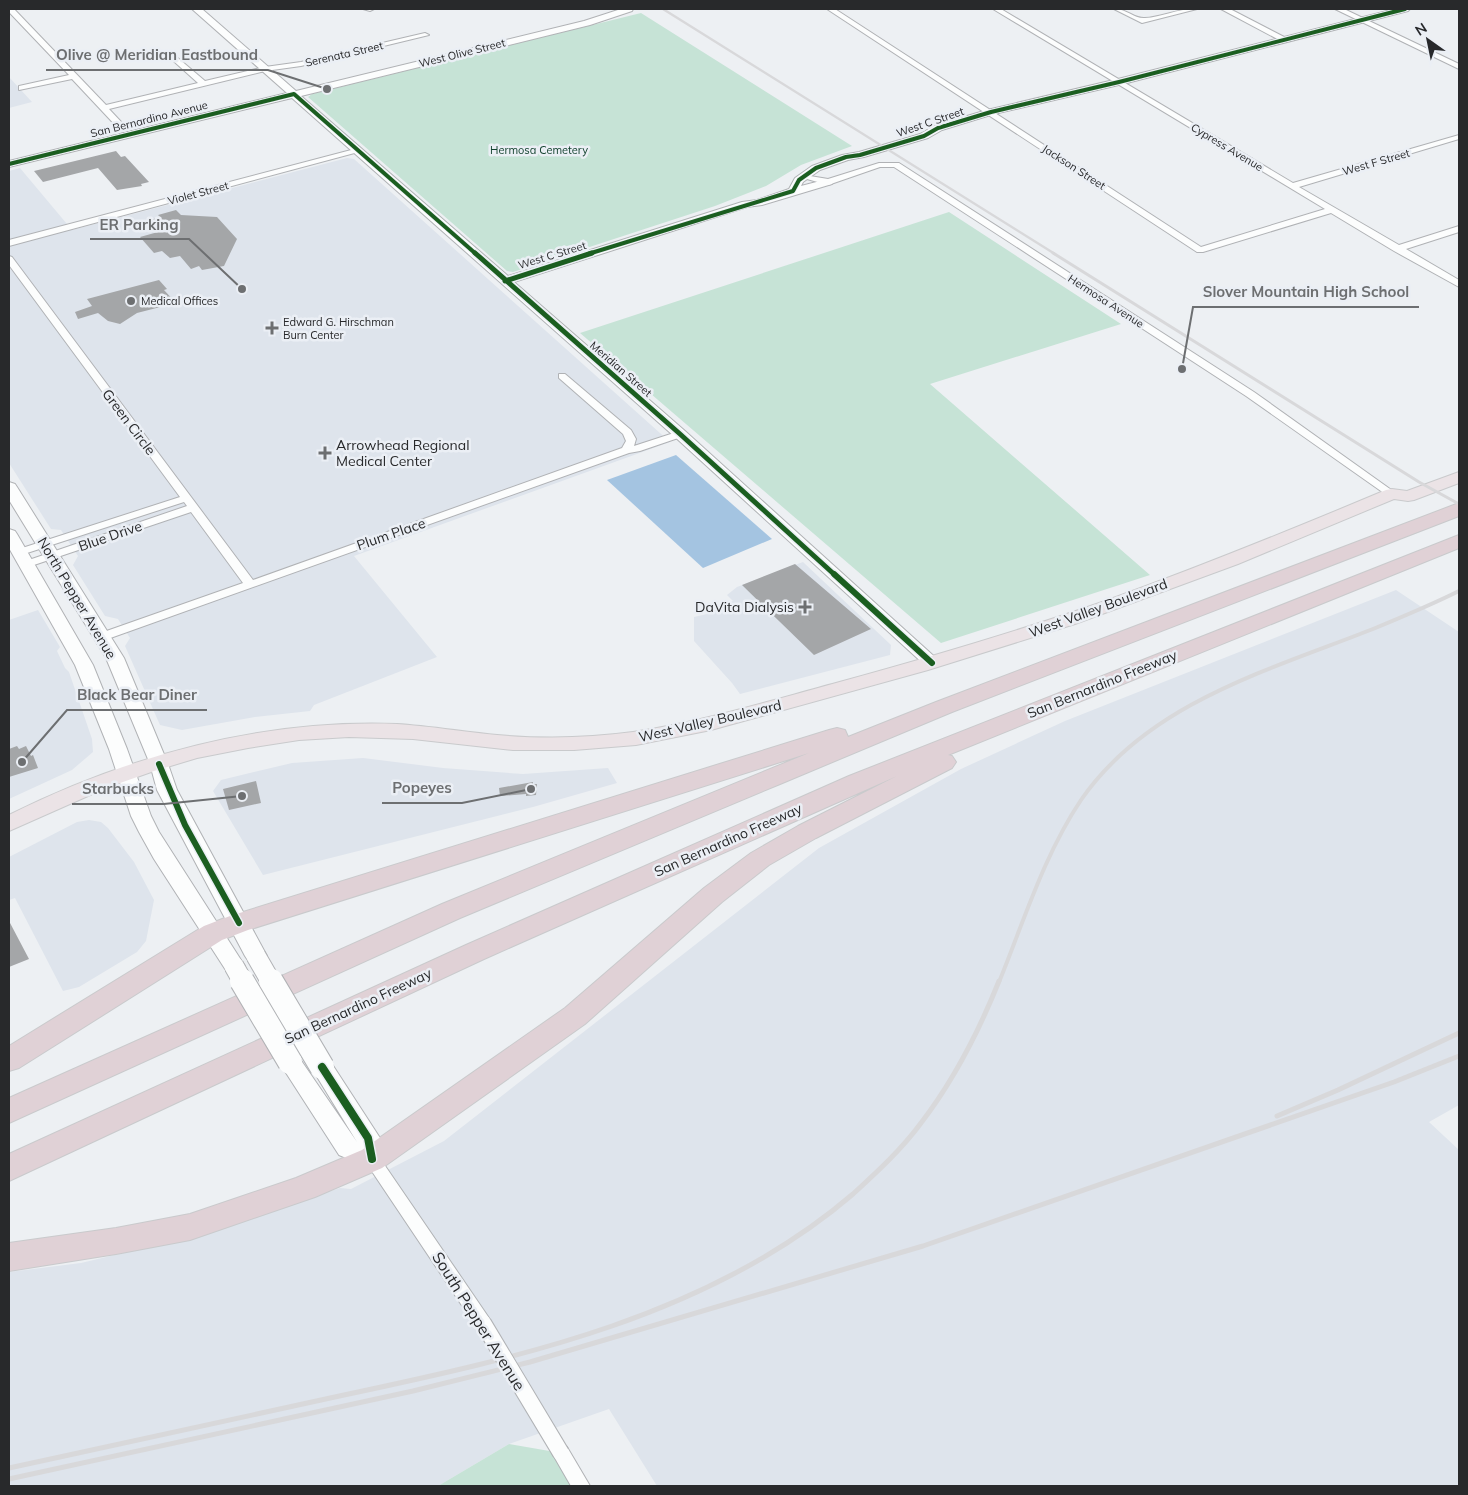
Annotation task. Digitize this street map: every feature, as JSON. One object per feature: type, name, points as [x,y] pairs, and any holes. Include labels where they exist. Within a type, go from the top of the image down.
[{"type":"highway","points":[[9,1110],[451,911],[944,707],[1459,508]]},
{"type":"highway","name":"San Bernardino Freeway","points":[[9,1168],[475,952],[849,786],[1459,541]]},
{"type":"highway","points":[[9,1257],[116,1241],[190,1227],[304,1188],[372,1159],[575,1016],[713,895],[760,860],[807,832],[1077,694]]},
{"type":"highway","points":[[9,1060],[213,933],[239,922],[700,780],[870,725],[944,707]]},
{"type":"main road","name":"West Valley Boulevard","points":[[1392,494],[1397,487],[1459,464]]},
{"type":"main road","name":"West Valley Boulevard","points":[[9,824],[45,806],[126,773],[225,746],[290,735],[350,730],[412,732],[512,743],[573,743],[634,739],[744,714],[932,663],[1104,607],[1296,534],[1392,494],[1408,496],[1459,477]]},
{"type":"main road","name":"North Pepper Avenue","points":[[9,487],[115,658],[159,764],[167,790],[180,817],[286,1008]]},
{"type":"main road","name":"North Pepper Avenue","points":[[9,534],[84,665],[141,816],[161,854],[234,966],[264,1018]]},
{"type":"main road","points":[[40,586],[47,585],[66,600],[81,603]]},
{"type":"main road","name":"South Pepper Avenue","points":[[286,1008],[368,1138],[372,1159]]},
{"type":"main road","points":[[264,1018],[298,1076],[347,1148],[372,1159]]},
{"type":"street","points":[[10,9],[106,108],[121,126]]},
{"type":"street","name":"Meridian Street","points":[[196,9],[680,434],[932,663]]},
{"type":"street","name":"West Olive Street","points":[[294,94],[587,22],[629,9]]},
{"type":"street","name":"Jackson Street","points":[[832,9],[1200,250],[1332,210]]},
{"type":"street","name":"Cypress Avenue","points":[[996,9],[1397,249],[1459,284]]},
{"type":"street","points":[[1118,9],[1142,21],[1193,9]]},
{"type":"street","points":[[1225,9],[1286,40]]},
{"type":"street","points":[[1339,9],[1459,67]]},
{"type":"street","name":"West C Street","points":[[505,281],[746,204],[758,203],[784,195],[793,191],[802,178],[816,168],[846,157],[860,155],[924,136],[938,128],[991,112],[1119,82],[1405,9]]},
{"type":"street","name":"Serenata Street","points":[[106,108],[265,70],[301,64],[425,36]]},
{"type":"street","points":[[172,55],[204,84]]},
{"type":"street","points":[[22,88],[75,76]]},
{"type":"street","name":"San Bernardino Avenue","points":[[9,164],[294,94]]},
{"type":"street","name":"West F Street","points":[[1292,186],[1459,137]]},
{"type":"street","name":"Violet Street","points":[[9,243],[358,151]]},
{"type":"street","name":"Hermosa Avenue","points":[[828,182],[879,165],[896,165],[1244,390],[1392,494]]},
{"type":"street","points":[[802,178],[828,182]]},
{"type":"street","name":"West C Street","points":[[746,204],[750,198],[788,181],[802,178]]},
{"type":"street","points":[[784,195],[828,182]]},
{"type":"street","points":[[1397,249],[1459,229]]},
{"type":"street","name":"Green Circle","points":[[9,259],[250,584]]},
{"type":"street","points":[[562,376],[627,432],[632,440],[626,450]]},
{"type":"street","name":"Plum Place","points":[[102,637],[626,450],[636,449],[680,434]]},
{"type":"street","name":"Blue Drive","points":[[23,558],[189,503]]},
{"type":"street","name":"South Pepper Avenue","points":[[372,1159],[483,1323],[581,1486]]},
{"type":"shaded area","points":[[9,77],[32,102],[9,108]]},
{"type":"shaded area","name":"Arrowhead Regional Medical Center","points":[[347,158],[354,159],[670,442],[354,556],[437,657],[314,705],[310,711],[255,717],[182,730],[160,725],[125,646],[130,638],[118,619],[105,616],[73,565],[78,556],[61,530],[51,529],[9,463],[9,171],[20,168],[72,230]]},
{"type":"shaded area","points":[[803,562],[891,645],[890,655],[740,694],[694,641],[694,617],[707,614],[706,608],[733,601],[727,595],[737,587]]},
{"type":"shaded area","points":[[1396,590],[1459,632],[1459,1105],[1429,1122],[1459,1150],[1459,1486],[657,1486],[609,1409],[509,1444],[438,1486],[9,1486],[9,1272],[81,1263],[199,1235],[340,1188],[351,1189],[444,1141],[819,848],[961,769],[1065,721]]},
{"type":"shaded area","points":[[38,610],[60,647],[57,651],[69,672],[92,739],[93,752],[72,770],[9,799],[9,620]]},
{"type":"shaded area","points":[[363,758],[443,768],[523,774],[608,768],[617,783],[533,807],[263,875],[213,791],[221,780],[292,763]]},
{"type":"shaded area","points":[[89,820],[101,822],[108,828],[134,862],[154,900],[146,941],[137,952],[79,987],[63,991],[15,898],[9,900],[9,857],[77,822]]},
{"type":"green space","name":"Hermosa Cemetery","points":[[641,13],[852,146],[801,165],[766,186],[715,206],[513,272],[507,271],[308,97],[312,94]]},
{"type":"green space","points":[[949,212],[1121,324],[930,384],[1150,575],[941,643],[580,333]]},
{"type":"green space","points":[[509,1444],[561,1453],[585,1486],[438,1486]]},
{"type":"water","points":[[676,455],[772,539],[703,568],[607,480]]},
{"type":"building","points":[[116,151],[121,157],[125,156],[149,182],[141,184],[142,186],[117,190],[98,168],[43,182],[34,171]]},
{"type":"building","points":[[176,210],[181,215],[217,217],[237,239],[224,266],[202,270],[199,266],[191,269],[180,256],[170,258],[162,251],[154,253],[140,237],[158,232],[147,221],[160,217],[158,215]]},
{"type":"building","name":"Medical Offices","points":[[159,280],[167,289],[164,290],[176,303],[137,313],[120,324],[108,321],[98,313],[78,319],[75,312],[92,306],[87,299]]},
{"type":"building","name":"DaVita Dialysis","points":[[795,564],[871,629],[814,655],[742,585]]},
{"type":"building","points":[[17,746],[19,749],[26,746],[31,756],[33,755],[38,768],[9,777],[9,749]]},
{"type":"building","points":[[256,781],[261,803],[229,810],[223,789]]},
{"type":"building","points":[[533,782],[533,784],[537,784],[536,795],[500,796],[499,788]]},
{"type":"building","points":[[9,921],[29,959],[9,967]]},
{"type":"railway","points":[[663,9],[1055,254]]},
{"type":"railway","points":[[1053,253],[1419,482],[1459,504]]},
{"type":"railway","points":[[999,982],[1045,866],[1068,821],[1081,800],[1109,766],[1140,738],[1175,714],[1213,694],[1293,659],[1395,620],[1459,591]]},
{"type":"railway","points":[[9,1468],[479,1365],[546,1347],[612,1326],[676,1301],[739,1272],[798,1236],[853,1194],[906,1142],[933,1107],[955,1072],[974,1037],[999,981]]},
{"type":"railway","points":[[1277,1116],[1338,1090],[1459,1033]]},
{"type":"railway","points":[[9,1479],[413,1391],[530,1362],[923,1246],[1394,1082],[1459,1056]]},
{"type":"cycle path","points":[[505,281],[746,204],[758,203],[793,191],[799,180],[816,168],[846,157],[860,155],[924,136],[938,128],[991,112],[1119,82],[1405,9]]},
{"type":"cycle path","points":[[9,164],[294,94],[680,434],[932,663]]},
{"type":"cycle path","points":[[159,764],[166,785],[185,825],[239,923]]},
{"type":"cycle path","points":[[322,1067],[368,1138],[372,1159]]},
{"type":"place","name":"Olive @ Meridian Eastbound","points":[[327,89]]},
{"type":"place","name":"ER Parking","points":[[242,289]]},
{"type":"place","name":"Medical Offices","points":[[131,301]]},
{"type":"place","name":"Edward G. Hirschman Burn Center","points":[[272,328]]},
{"type":"place","name":"Slover Mountain High School","points":[[1182,369]]},
{"type":"place","name":"Arrowhead Regional Medical Center","points":[[325,453]]},
{"type":"place","name":"DaVita Dialysis","points":[[805,607]]},
{"type":"place","name":"Black Bear Diner","points":[[22,762]]},
{"type":"place","name":"Popeyes","points":[[531,789]]},
{"type":"place","name":"Starbucks","points":[[242,796]]}]
